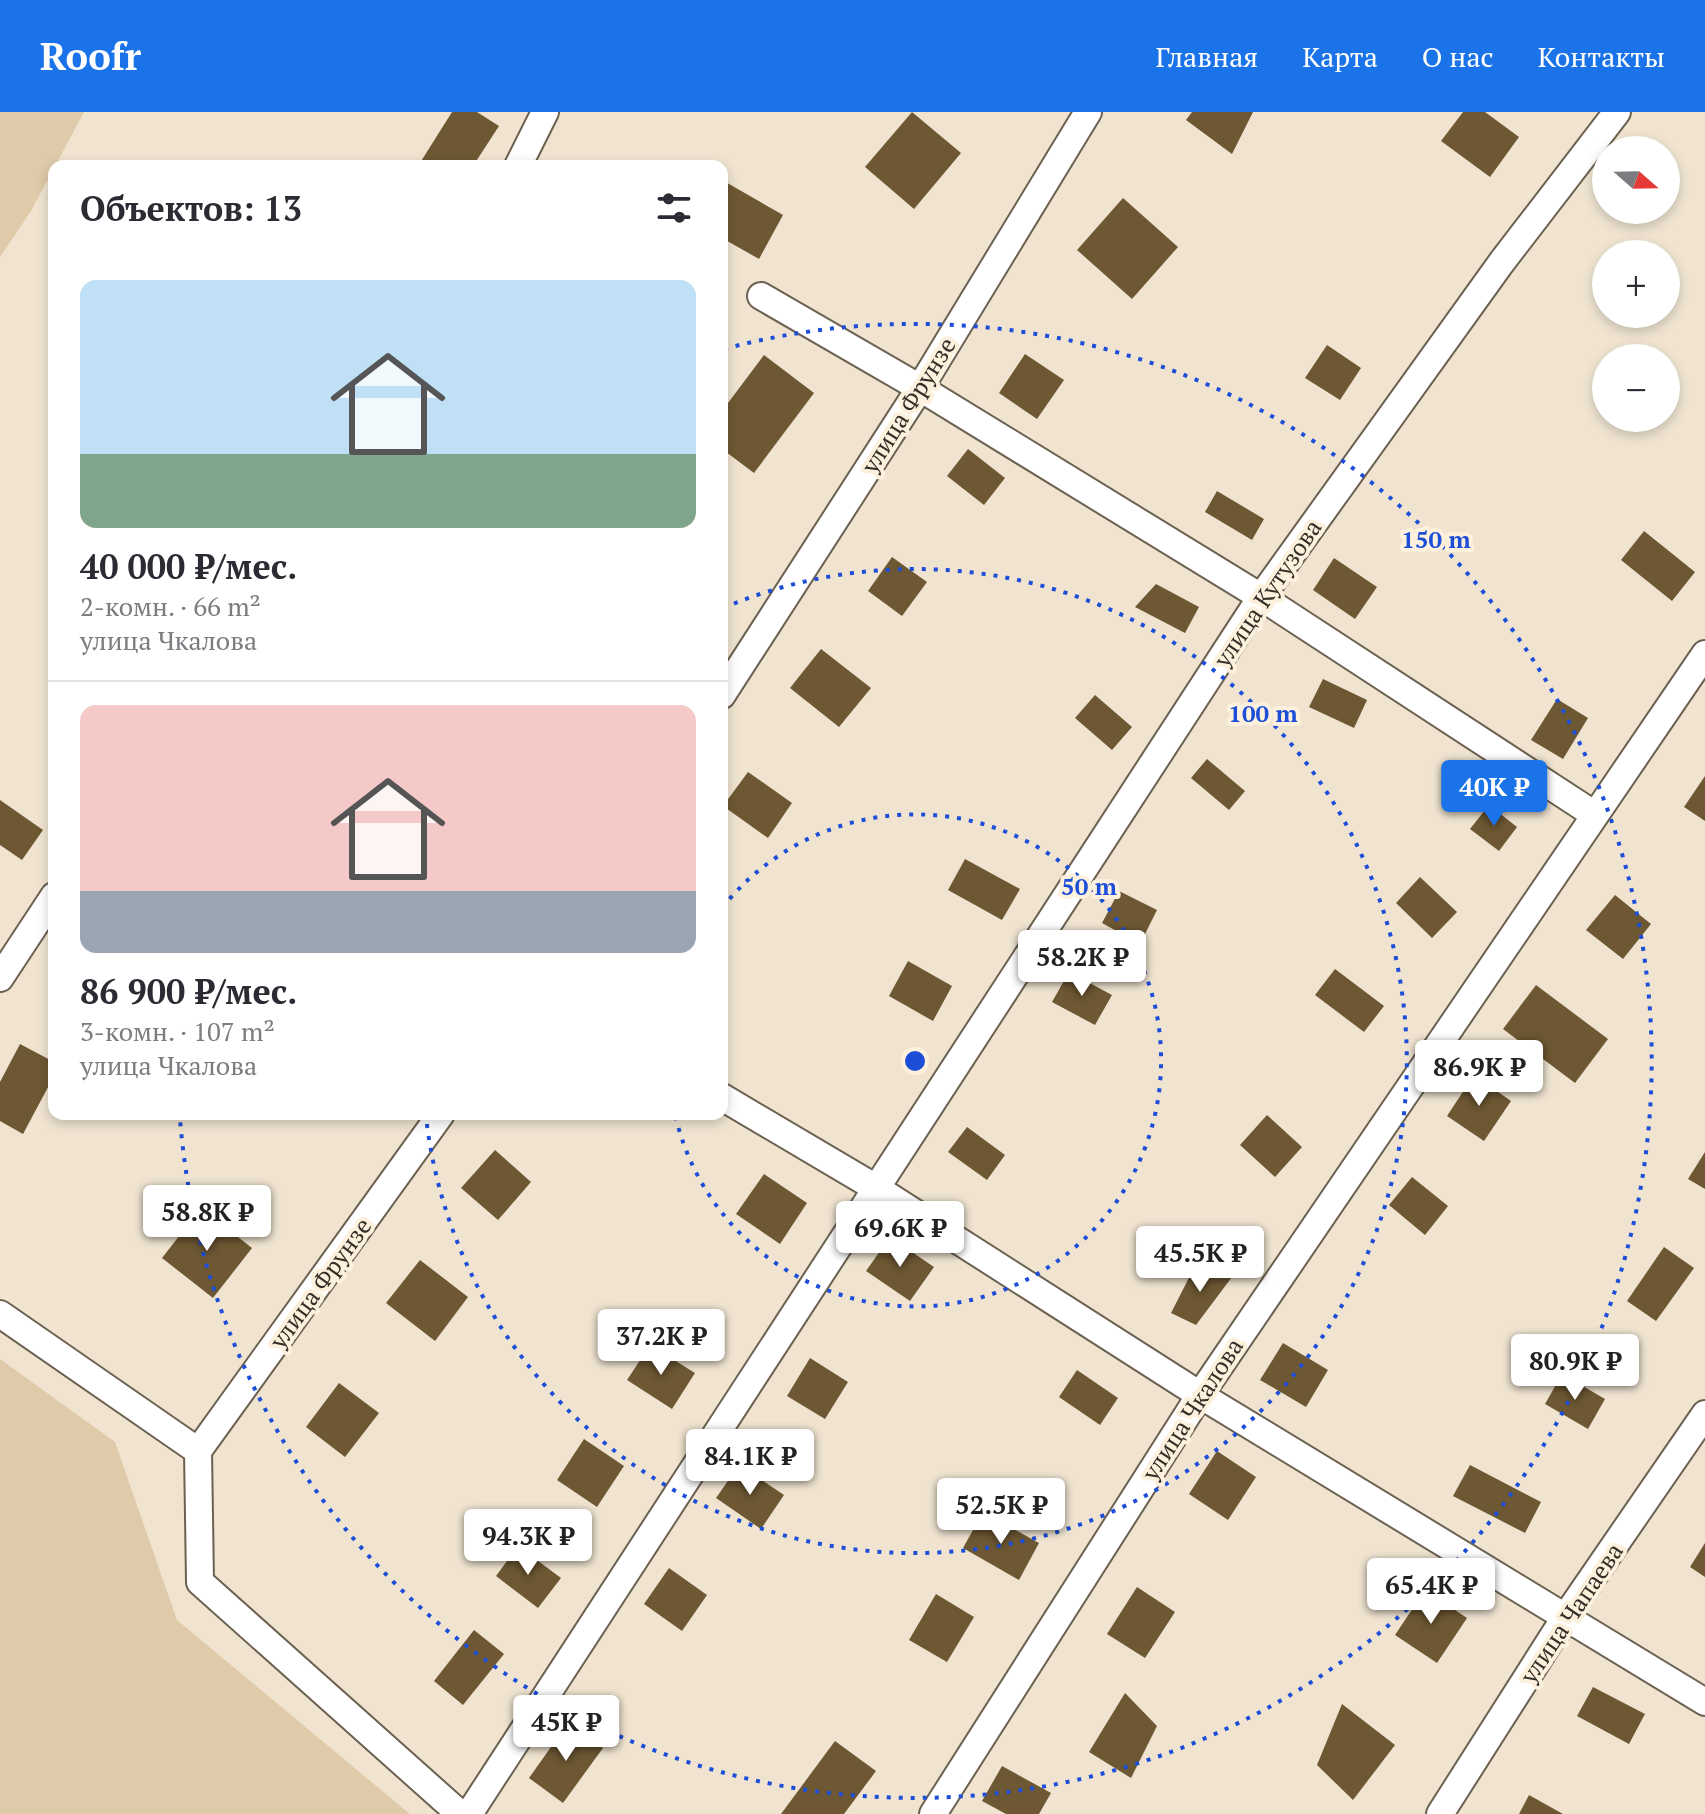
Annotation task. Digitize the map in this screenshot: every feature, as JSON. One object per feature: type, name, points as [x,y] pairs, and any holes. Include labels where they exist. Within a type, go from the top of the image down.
[{"type":"street","points":[[521,160],[545,112]]},
{"type":"street","name":"улица Фрунзе","points":[[728,686],[920,388],[1088,112]]},
{"type":"street","name":"улица Кутузова","points":[[469,1814],[1261,597],[1501,263],[1617,112]]},
{"type":"street","points":[[761,296],[920,388],[1261,597],[1595,815]]},
{"type":"street","name":"улица Чкалова","points":[[933,1814],[1200,1395],[1705,654]]},
{"type":"street","points":[[0,978],[48,905]]},
{"type":"street","points":[[728,1101],[876,1188],[1200,1395],[1705,1702]]},
{"type":"street","name":"улица Фрунзе","points":[[198,1451],[437,1120]]},
{"type":"street","points":[[0,1314],[198,1451],[200,1582],[460,1814]]},
{"type":"street","name":"улица Чапаева","points":[[1440,1814],[1566,1616],[1705,1414]]},
{"type":"shaded area","points":[[0,112],[84,112],[58,160],[48,160],[48,179],[0,257]]},
{"type":"shaded area","points":[[0,1359],[115,1442],[177,1620],[410,1814],[0,1814]]},
{"type":"building","points":[[452,112],[477,112],[499,126],[477,160],[422,160]]},
{"type":"building","points":[[912,112],[961,153],[914,209],[865,167]]},
{"type":"building","points":[[1192,112],[1253,112],[1232,154],[1186,120]]},
{"type":"building","points":[[1463,112],[1485,112],[1519,137],[1490,177],[1441,141]]},
{"type":"building","points":[[728,183],[783,215],[759,259],[728,241]]},
{"type":"building","points":[[1123,198],[1178,247],[1132,299],[1077,250]]},
{"type":"building","points":[[1327,345],[1361,368],[1340,400],[1305,378]]},
{"type":"building","points":[[1025,354],[1064,380],[1037,419],[999,393]]},
{"type":"building","points":[[764,355],[814,393],[754,473],[728,454],[728,403]]},
{"type":"building","points":[[968,449],[1005,478],[984,505],[947,476]]},
{"type":"building","points":[[1217,491],[1264,519],[1252,540],[1205,512]]},
{"type":"building","points":[[1644,531],[1695,572],[1672,601],[1621,560]]},
{"type":"building","points":[[892,557],[927,582],[902,616],[868,591]]},
{"type":"building","points":[[1334,558],[1377,587],[1355,619],[1313,590]]},
{"type":"building","points":[[1156,584],[1199,607],[1185,633],[1135,607]]},
{"type":"building","points":[[821,649],[871,688],[839,727],[790,688]]},
{"type":"building","points":[[1323,679],[1367,700],[1354,728],[1309,707]]},
{"type":"building","points":[[1095,695],[1132,727],[1112,750],[1075,718]]},
{"type":"building","points":[[1557,699],[1588,718],[1563,759],[1531,740]]},
{"type":"building","points":[[1207,759],[1245,791],[1229,810],[1191,778]]},
{"type":"building","points":[[748,772],[792,803],[768,838],[728,810],[728,799]]},
{"type":"building","points":[[1705,776],[1705,821],[1684,807]]},
{"type":"building","points":[[0,800],[43,830],[22,860],[0,845]]},
{"type":"building","points":[[1489,805],[1517,827],[1499,851],[1470,829]]},
{"type":"building","points":[[965,859],[1020,889],[1002,920],[948,890]]},
{"type":"building","points":[[1420,877],[1457,912],[1432,938],[1396,903]]},
{"type":"building","points":[[1119,891],[1157,910],[1140,944],[1102,923]]},
{"type":"building","points":[[1615,895],[1651,924],[1623,959],[1586,930]]},
{"type":"building","points":[[908,961],[952,986],[933,1021],[889,996]]},
{"type":"building","points":[[1335,969],[1384,1006],[1364,1032],[1315,995]]},
{"type":"building","points":[[1069,972],[1112,995],[1095,1025],[1052,1002]]},
{"type":"building","points":[[1536,985],[1608,1039],[1575,1083],[1503,1029]]},
{"type":"building","points":[[20,1044],[48,1059],[48,1087],[23,1134],[0,1121],[0,1082]]},
{"type":"building","points":[[1474,1075],[1511,1101],[1484,1141],[1447,1116]]},
{"type":"building","points":[[1267,1115],[1302,1147],[1275,1177],[1240,1145]]},
{"type":"building","points":[[967,1127],[1005,1155],[987,1180],[948,1152]]},
{"type":"building","points":[[495,1150],[531,1182],[498,1220],[461,1188]]},
{"type":"building","points":[[1705,1152],[1705,1189],[1688,1179]]},
{"type":"building","points":[[764,1174],[807,1203],[780,1244],[736,1214]]},
{"type":"building","points":[[1412,1177],[1448,1206],[1425,1235],[1389,1205]]},
{"type":"building","points":[[201,1208],[252,1248],[213,1298],[162,1258]]},
{"type":"building","points":[[890,1237],[934,1267],[910,1301],[866,1271]]},
{"type":"building","points":[[1664,1247],[1694,1268],[1656,1321],[1627,1301]]},
{"type":"building","points":[[420,1260],[468,1297],[435,1341],[386,1303]]},
{"type":"building","points":[[1196,1264],[1232,1277],[1196,1325],[1171,1313]]},
{"type":"building","points":[[1283,1343],[1328,1370],[1306,1407],[1260,1380]]},
{"type":"building","points":[[650,1345],[695,1373],[672,1409],[627,1380]]},
{"type":"building","points":[[810,1358],[848,1382],[825,1419],[787,1396]]},
{"type":"building","points":[[1077,1370],[1118,1398],[1100,1425],[1059,1397]]},
{"type":"building","points":[[1562,1374],[1605,1399],[1588,1429],[1545,1404]]},
{"type":"building","points":[[339,1383],[379,1413],[345,1457],[306,1427]]},
{"type":"building","points":[[584,1439],[624,1466],[597,1507],[557,1480]]},
{"type":"building","points":[[1217,1451],[1256,1477],[1228,1520],[1189,1494]]},
{"type":"building","points":[[739,1465],[784,1495],[761,1529],[716,1498]]},
{"type":"building","points":[[1470,1465],[1541,1502],[1525,1533],[1453,1496]]},
{"type":"building","points":[[983,1512],[1039,1543],[1019,1580],[963,1548]]},
{"type":"building","points":[[1705,1543],[1705,1577],[1690,1567]]},
{"type":"building","points":[[518,1546],[561,1578],[538,1608],[496,1576]]},
{"type":"building","points":[[669,1568],[707,1595],[682,1631],[644,1604]]},
{"type":"building","points":[[1137,1587],[1175,1612],[1145,1658],[1107,1634]]},
{"type":"building","points":[[1425,1590],[1467,1618],[1437,1663],[1395,1635]]},
{"type":"building","points":[[936,1594],[974,1617],[947,1662],[909,1640]]},
{"type":"building","points":[[474,1630],[504,1654],[463,1705],[434,1681]]},
{"type":"building","points":[[1593,1687],[1645,1714],[1629,1744],[1577,1716]]},
{"type":"building","points":[[1125,1693],[1157,1726],[1131,1778],[1089,1752]]},
{"type":"building","points":[[1342,1704],[1395,1745],[1353,1800],[1317,1765]]},
{"type":"building","points":[[568,1723],[603,1748],[563,1803],[529,1778]]},
{"type":"building","points":[[835,1741],[876,1771],[844,1814],[781,1814]]},
{"type":"building","points":[[1002,1766],[1051,1793],[1039,1814],[1006,1814],[982,1801]]},
{"type":"building","points":[[1529,1795],[1563,1814],[1519,1814]]}]
